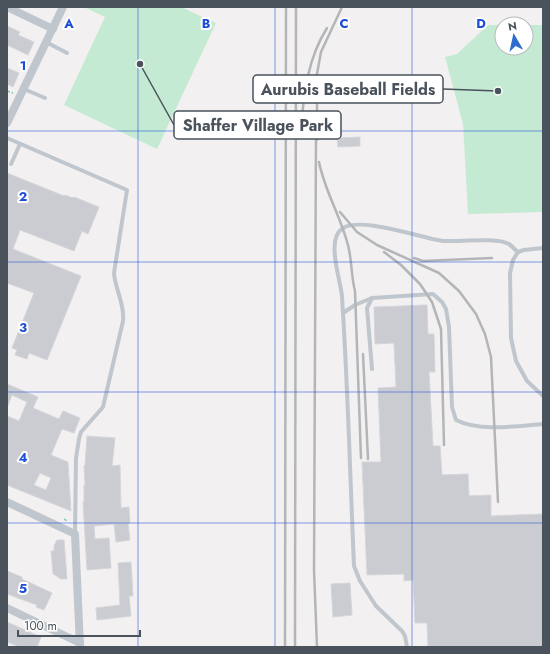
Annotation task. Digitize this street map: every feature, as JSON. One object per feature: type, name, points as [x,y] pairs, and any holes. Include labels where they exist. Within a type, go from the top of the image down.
[{"type":"street","points":[[7,7],[53,29]]},
{"type":"street","points":[[7,123],[63,7]]},
{"type":"street","points":[[7,502],[75,534],[80,645],[7,608]]},
{"type":"lane","points":[[46,42],[67,53]]},
{"type":"lane","points":[[24,88],[45,98]]},
{"type":"lane","points":[[7,138],[127,190],[114,273],[114,283],[119,294],[124,314],[123,321],[103,407],[81,432],[79,439],[76,458],[75,534]]},
{"type":"lane","points":[[11,164],[20,144]]},
{"type":"lane","points":[[407,647],[405,636],[402,631],[376,606],[360,581],[354,566],[342,292],[334,243],[338,232],[343,228],[351,225],[377,226],[443,241],[497,241],[509,244],[518,252]]},
{"type":"lane","points":[[543,248],[518,252],[511,265],[512,345],[516,361],[521,372],[527,381],[543,396]]},
{"type":"lane","points":[[343,313],[355,305],[372,298],[433,294],[442,302],[446,309],[449,327],[452,407],[456,420],[465,424],[494,427],[543,424]]},
{"type":"lane","points":[[372,298],[367,308],[372,369]]},
{"type":"path","points":[[7,91],[15,94]]},
{"type":"path","points":[[64,518],[68,521]]},
{"type":"green space","points":[[84,7],[181,7],[216,23],[157,149],[64,105],[105,17]]},
{"type":"green space","points":[[488,25],[494,25],[494,56],[534,56],[534,25],[543,25],[543,212],[468,214],[463,124],[445,57],[457,54]]},
{"type":"building","points":[[7,26],[20,32],[18,35],[34,42],[28,55],[7,45]]},
{"type":"building","points":[[7,68],[19,73],[13,87],[7,84]]},
{"type":"building","points":[[360,137],[360,146],[338,147],[337,138]]},
{"type":"building","points":[[7,173],[64,196],[74,197],[99,207],[88,234],[82,231],[74,251],[20,230],[13,249],[81,276],[47,360],[29,353],[27,359],[15,355],[17,350],[12,348],[34,293],[7,283]]},
{"type":"building","points":[[427,305],[428,334],[434,334],[435,372],[429,372],[433,446],[440,446],[442,475],[468,474],[469,496],[491,495],[491,516],[543,514],[543,647],[428,647],[427,623],[415,623],[413,580],[404,581],[404,574],[367,575],[362,462],[381,462],[378,388],[396,387],[394,343],[375,344],[374,307]]},
{"type":"building","points":[[7,384],[38,397],[33,408],[59,419],[63,411],[80,418],[74,433],[62,429],[51,455],[68,462],[71,511],[7,485],[7,416],[19,421],[27,402],[12,395],[7,408]],"holes":[[[40,473],[51,478],[46,490],[34,485]]]},
{"type":"building","points":[[87,436],[115,438],[112,466],[120,465],[121,508],[129,507],[130,523],[128,524],[130,540],[116,542],[114,524],[94,526],[95,539],[109,538],[111,568],[87,570],[83,502]]},
{"type":"building","points":[[57,540],[64,540],[67,579],[61,579],[53,574],[51,551],[54,551],[54,546]]},
{"type":"building","points":[[131,562],[133,596],[129,596],[131,616],[97,620],[96,608],[120,605],[118,563]]},
{"type":"building","points":[[7,571],[52,593],[44,610],[36,607],[37,605],[7,594]]},
{"type":"building","points":[[350,583],[352,615],[333,617],[331,584]]},
{"type":"building","points":[[7,622],[41,637],[37,647],[20,647],[7,642]]},
{"type":"railway","points":[[285,647],[286,7]]},
{"type":"railway","points":[[295,647],[296,7]]},
{"type":"railway","points":[[317,140],[317,74],[321,52],[342,7]]},
{"type":"railway","points":[[301,127],[311,63],[315,51],[327,28]]},
{"type":"railway","points":[[316,135],[314,570],[317,647]]},
{"type":"railway","points":[[319,162],[327,188],[346,237],[355,291],[361,458]]},
{"type":"railway","points":[[340,212],[357,232],[377,245],[439,273],[459,291],[476,314],[485,334],[491,357],[498,502]]},
{"type":"railway","points":[[384,252],[401,265],[420,284],[432,302],[441,329],[444,445]]},
{"type":"railway","points":[[414,258],[423,261],[492,258]]},
{"type":"railway","points":[[363,354],[368,459]]},
{"type":"place","name":"Shaffer Village Park","points":[[140,64]]},
{"type":"place","name":"Aurubis Baseball Fields","points":[[498,91]]}]
